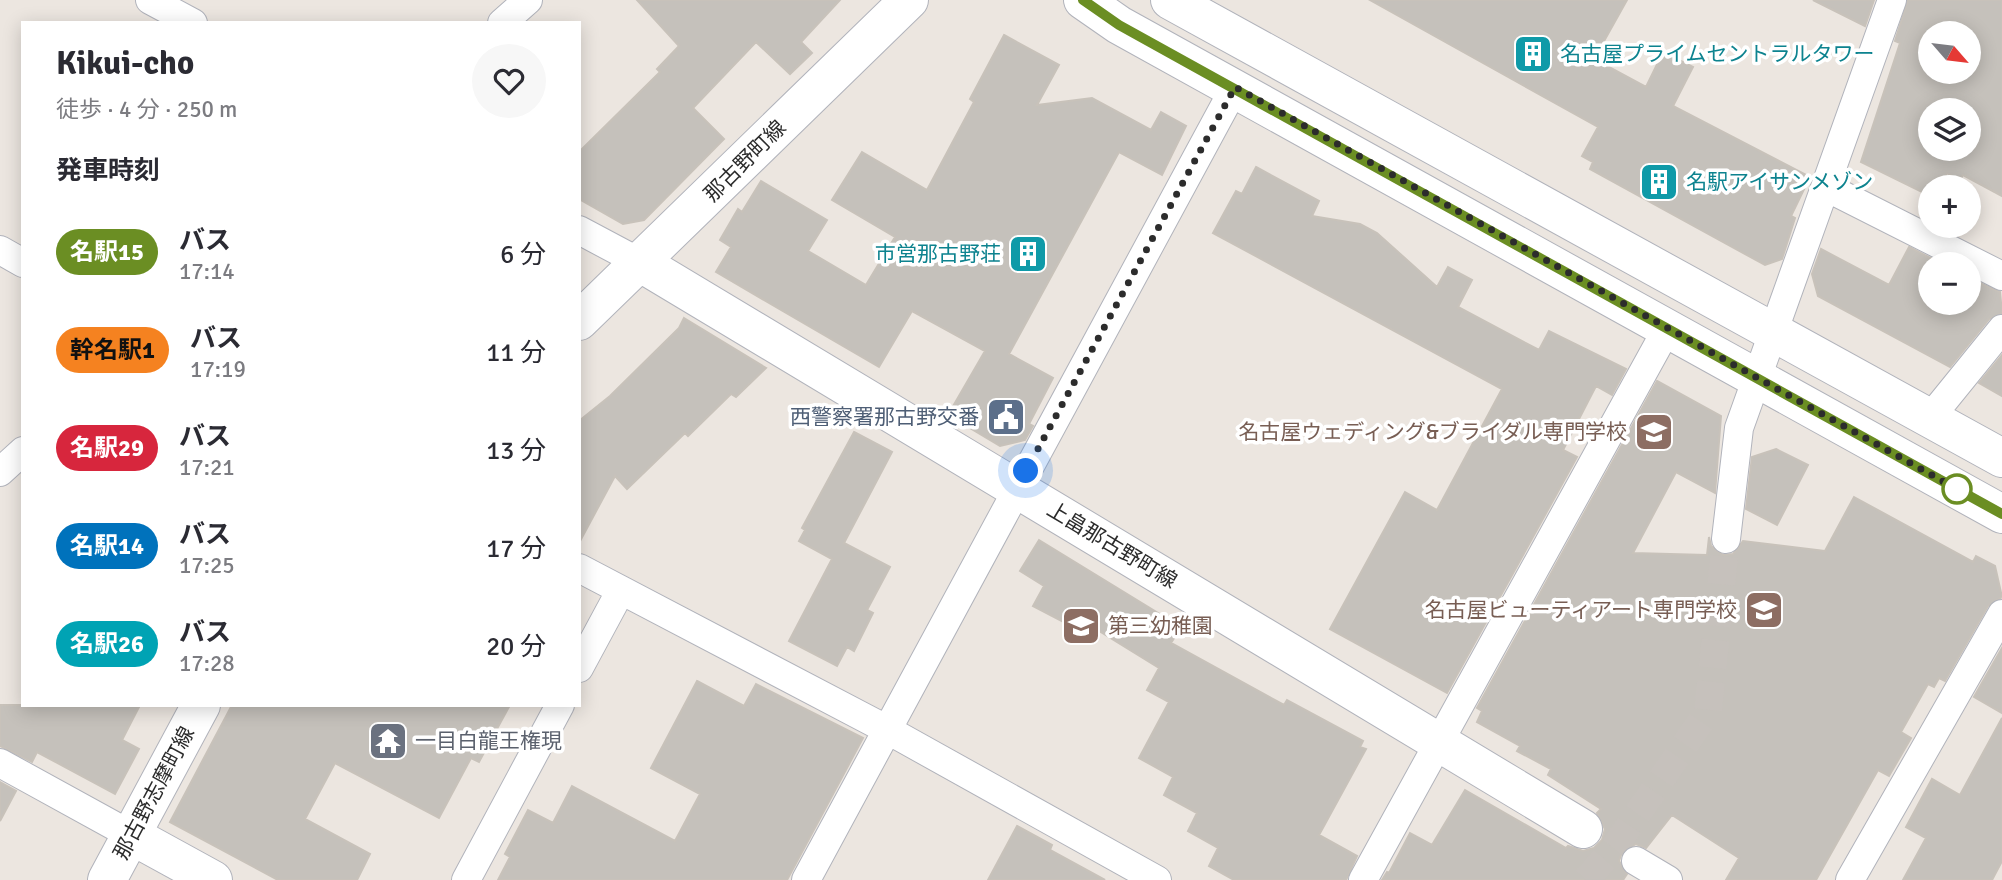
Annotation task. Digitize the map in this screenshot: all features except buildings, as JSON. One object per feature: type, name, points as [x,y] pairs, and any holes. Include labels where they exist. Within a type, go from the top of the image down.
[{"type":"street","points":[[150,0],[189,21]]},
{"type":"street","points":[[504,21],[528,0]]},
{"type":"street","name":"那古野町線","points":[[581,319],[909,0]]},
{"type":"street","points":[[1083,0],[1119,25],[2002,514]]},
{"type":"street","points":[[1170,0],[2002,458]]},
{"type":"street","points":[[1726,539],[1739,428],[1892,0]]},
{"type":"street","points":[[806,880],[1235,87]]},
{"type":"street","points":[[1826,187],[2002,276]]},
{"type":"street","points":[[581,231],[640,263]]},
{"type":"street","points":[[0,250],[21,262]]},
{"type":"street","name":"上畠那古野町線","points":[[640,263],[1583,830]]},
{"type":"street","points":[[1363,880],[1667,329]]},
{"type":"street","points":[[1929,419],[2002,329]]},
{"type":"street","points":[[0,472],[21,453]]},
{"type":"street","points":[[581,569],[886,729],[1156,880]]},
{"type":"street","points":[[581,664],[621,590]]},
{"type":"street","points":[[1850,880],[2002,614]]},
{"type":"street","name":"那古野志摩町線","points":[[107,880],[200,707]]},
{"type":"street","points":[[466,880],[558,707]]},
{"type":"street","points":[[0,763],[213,880]]},
{"type":"street","points":[[1636,861],[1668,880]]},
{"type":"tunnel","points":[[1586,880],[1614,848],[1708,711],[1726,539]]},
{"type":"bus line","name":"名駅15","points":[[1083,0],[1119,25],[2002,514]]},
{"type":"place","name":"名古屋プライムセントラルタワー","points":[[1533,54]]},
{"type":"place","name":"名駅アイサンメゾン","points":[[1659,182]]},
{"type":"place","name":"市営那古野荘","points":[[1028,254]]},
{"type":"place","name":"西警察署那古野交番","points":[[1006,417]]},
{"type":"place","name":"名古屋ウェディング&ブライダル専門学校","points":[[1654,432]]},
{"type":"place","name":"名古屋ビューティアート専門学校","points":[[1764,610]]},
{"type":"place","name":"第三幼稚園","points":[[1081,626]]},
{"type":"place","name":"一目白龍王権現","points":[[388,741]]},
{"type":"route","points":[[1026,471],[1235,87],[1957,489]]}]
